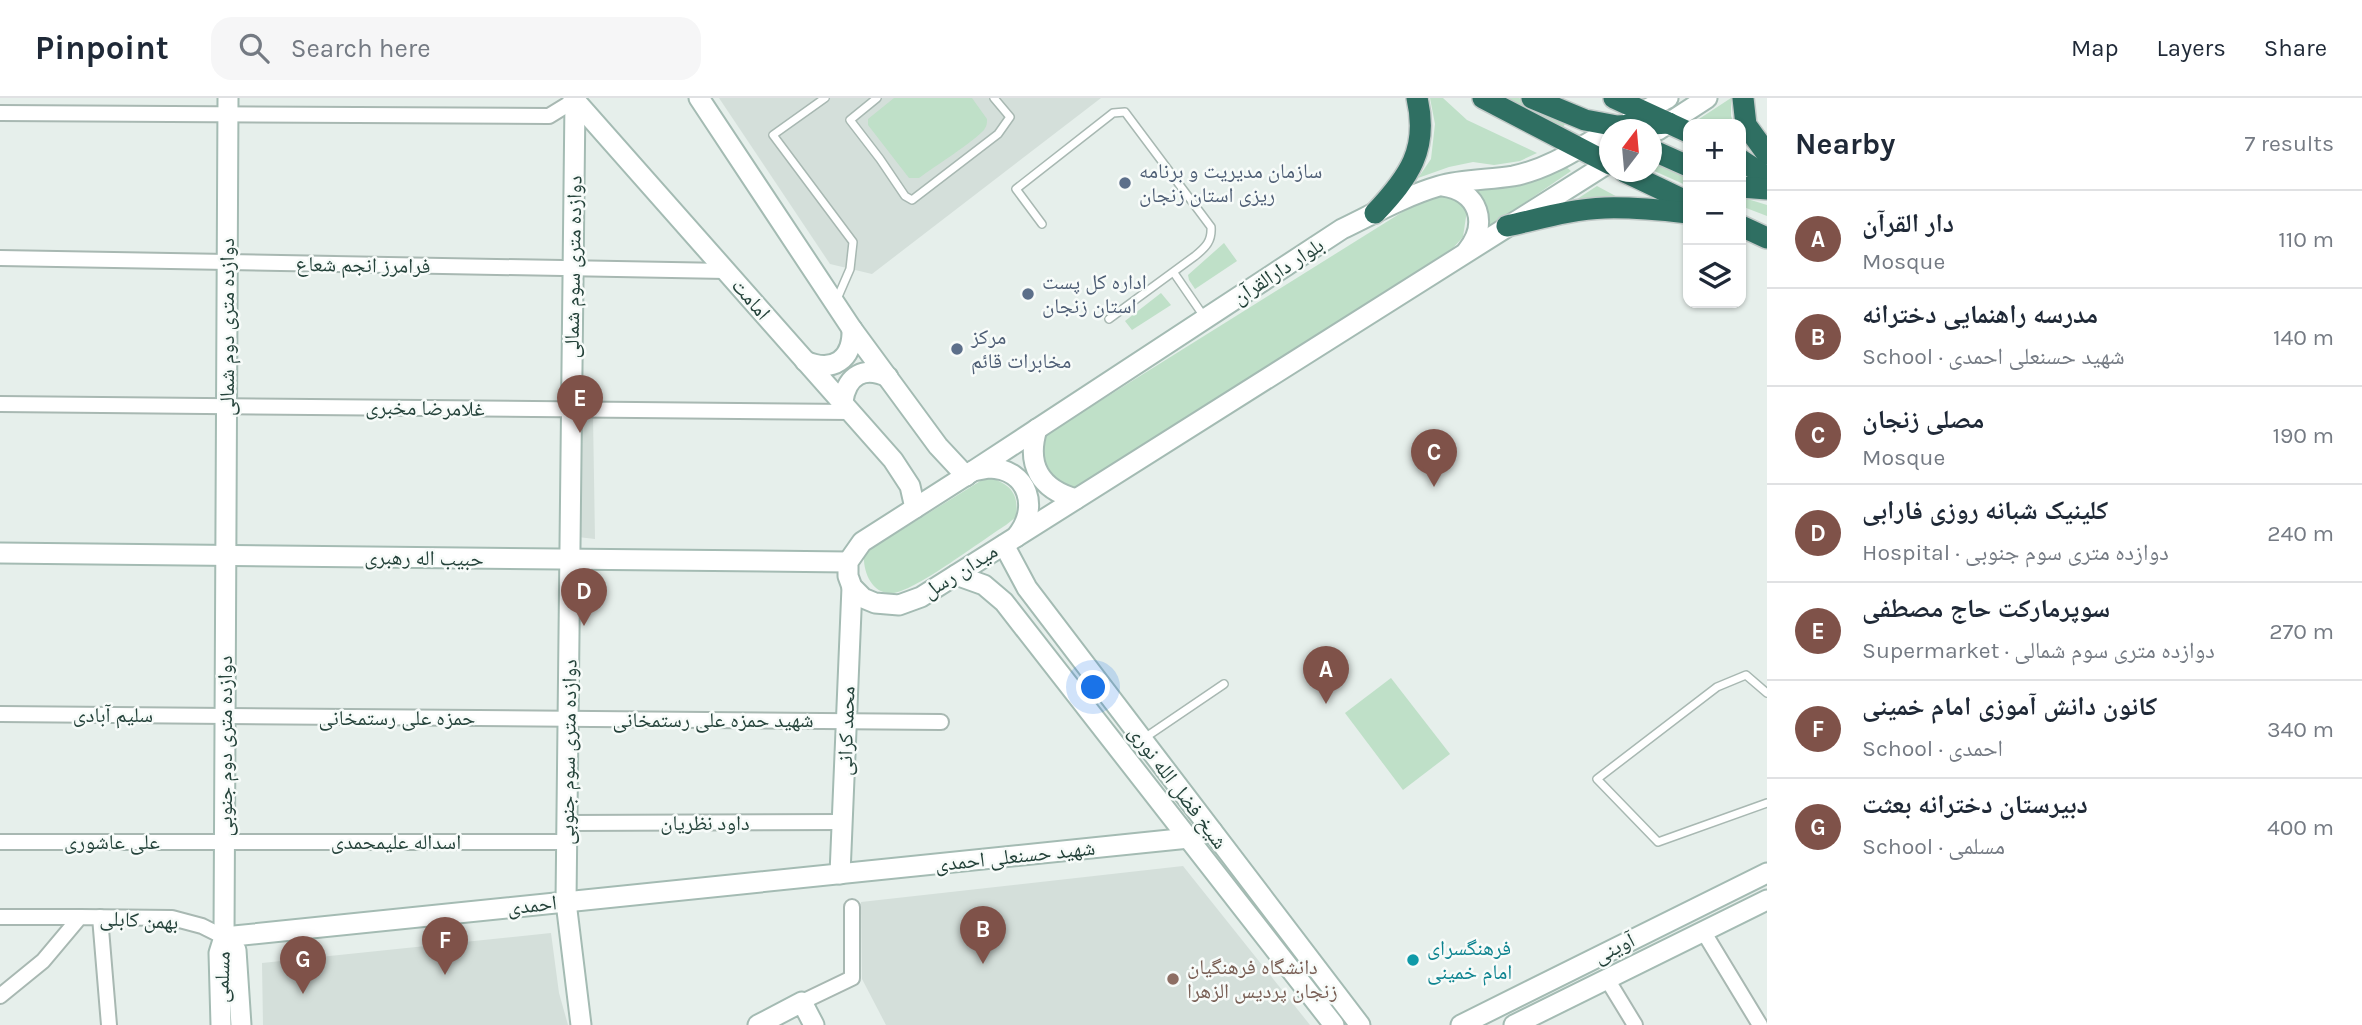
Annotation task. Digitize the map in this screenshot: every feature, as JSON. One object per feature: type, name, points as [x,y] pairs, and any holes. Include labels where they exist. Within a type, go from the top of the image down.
[{"type":"highway","points":[[1375,213],[1400,186],[1420,146],[1422,118],[1417,98]]},
{"type":"highway","points":[[1483,98],[1599,157]]},
{"type":"highway","points":[[1532,98],[1599,125]]},
{"type":"highway","points":[[1614,98],[1643,111],[1648,119]]},
{"type":"highway","points":[[1744,98],[1746,125],[1767,154]]},
{"type":"highway","points":[[1662,141],[1683,161]]},
{"type":"highway","points":[[1746,163],[1767,177]]},
{"type":"highway","points":[[1653,182],[1683,199]]},
{"type":"highway","points":[[1746,187],[1767,189]]},
{"type":"highway","points":[[1507,226],[1553,215],[1604,208],[1683,212]]},
{"type":"highway","points":[[1746,228],[1767,237]]},
{"type":"main road","points":[[699,98],[852,329],[938,446],[969,473],[862,542],[848,562],[848,576],[852,587]]},
{"type":"main road","name":"بلوار دارالقرآن","points":[[1629,119],[1668,98]]},
{"type":"main road","points":[[1662,139],[1707,98]]},
{"type":"main road","name":"دوازده متری سوم شمالی","points":[[570,559],[575,99]]},
{"type":"main road","name":"امامت","points":[[575,99],[903,473],[910,486],[915,508]]},
{"type":"main road","name":"دوازده متری دوم شمالی","points":[[226,555],[228,106]]},
{"type":"main road","name":"بلوار دارالقرآن","points":[[969,473],[1342,229],[1400,200],[1441,186],[1515,175],[1541,167],[1599,137]]},
{"type":"main road","points":[[1010,541],[1599,170]]},
{"type":"main road","points":[[1441,186],[1454,188],[1465,194],[1474,204],[1479,216],[1475,242],[1466,252]]},
{"type":"main road","points":[[805,361],[816,366],[828,366],[839,361],[848,352],[852,329]]},
{"type":"main road","points":[[847,407],[845,389],[853,378],[864,372],[877,372],[888,377]]},
{"type":"main road","points":[[1037,429],[1032,444],[1038,474],[1048,486],[1061,495],[1076,499]]},
{"type":"main road","name":"میدان رسل","points":[[852,587],[863,598],[875,603],[899,605],[922,597],[1010,541],[1024,527],[1029,516],[1030,503],[1026,491],[1010,472],[998,468],[969,473]]},
{"type":"main road","name":"شیخ فضل الله نوری","points":[[1010,541],[1027,588],[1360,1025]]},
{"type":"main road","name":"حبیب اله رهبری","points":[[0,553],[848,562]]},
{"type":"main road","name":"دوازده متری دوم جنوبی","points":[[224,937],[226,555]]},
{"type":"main road","name":"دوازده متری سوم جنوبی","points":[[570,559],[566,902],[581,1025]]},
{"type":"main road","name":"شیخ فضل الله نوری","points":[[956,575],[984,585],[1004,602],[1334,1025]]},
{"type":"main road","name":"محمد کرانی","points":[[840,874],[852,587]]},
{"type":"main road","name":"شهید حسنعلی احمدی","points":[[840,874],[1189,838],[1212,831]]},
{"type":"main road","name":"آوینی","points":[[1461,1025],[1767,873]]},
{"type":"main road","name":"احمدی","points":[[224,937],[840,874]]},
{"type":"main road","name":"آوینی","points":[[1517,1024],[1767,900]]},
{"type":"main road","name":"مسلمی","points":[[220,1025],[219,953],[224,937],[236,950],[241,1025]]},
{"type":"main road","points":[[758,1025],[802,1002],[814,1025]]},
{"type":"street","points":[[0,113],[228,106],[550,116],[575,99]]},
{"type":"street","name":"فرامرز انجم شعاع","points":[[0,258],[726,271]]},
{"type":"street","name":"غلامرضا مخبری","points":[[0,404],[572,410],[847,407]]},
{"type":"street","name":"سلیم آبادی","points":[[0,714],[225,716]]},
{"type":"street","name":"حمزه علی رستمخانی","points":[[225,716],[569,719]]},
{"type":"street","name":"شهید حمزه علی رستمخانی","points":[[569,719],[940,722]]},
{"type":"street","name":"داود نظریان","points":[[568,832],[843,822]]},
{"type":"street","name":"اسداله علیمحمدی","points":[[225,842],[568,832]]},
{"type":"street","name":"علی عاشوری","points":[[0,842],[225,842]]},
{"type":"street","points":[[802,1002],[852,978],[852,907]]},
{"type":"street","points":[[0,917],[80,917]]},
{"type":"street","name":"بهمن کابلی","points":[[0,996],[43,961],[80,917],[172,918],[202,926],[224,937]]},
{"type":"street","points":[[100,917],[109,1025]]},
{"type":"street","points":[[1703,931],[1760,1025]]},
{"type":"street","points":[[1607,979],[1635,1025]]},
{"type":"lane","points":[[825,98],[773,135],[853,242],[850,269],[835,303]]},
{"type":"lane","points":[[877,98],[850,120],[905,196],[912,200],[998,134],[1007,124],[1010,117],[994,98]]},
{"type":"lane","points":[[1042,224],[1016,189],[1112,113],[1125,112],[1211,227],[1212,237],[1205,247],[1174,273],[1109,319]]},
{"type":"lane","points":[[1174,273],[1205,319]]},
{"type":"lane","points":[[1767,694],[1746,675],[1717,687],[1597,779],[1658,842],[1767,803]]},
{"type":"lane","points":[[1143,740],[1224,684]]},
{"type":"shaded area","points":[[719,98],[1101,98],[872,274],[830,264]]},
{"type":"shaded area","points":[[576,416],[593,416],[595,539],[578,537]]},
{"type":"shaded area","points":[[1183,866],[1310,1025],[886,1025],[862,979],[861,902]]},
{"type":"shaded area","points":[[551,933],[559,993],[568,1025],[263,1025],[262,963]]},
{"type":"green space","points":[[894,98],[972,98],[987,119],[987,124],[971,141],[919,178],[909,178],[868,125],[868,119]]},
{"type":"green space","points":[[1430,98],[1443,98],[1467,120],[1537,153],[1520,161],[1494,165],[1473,162],[1449,167],[1418,178],[1431,159],[1435,124]]},
{"type":"green space","points":[[1508,98],[1519,98],[1568,119],[1562,129],[1509,102]]},
{"type":"green space","points":[[1731,98],[1732,119],[1699,119]]},
{"type":"green space","points":[[1662,161],[1683,171],[1683,184],[1662,174]]},
{"type":"green space","points":[[1565,166],[1571,171],[1482,232],[1468,190],[1535,181]]},
{"type":"green space","points":[[1597,186],[1623,200],[1568,205]]},
{"type":"green space","points":[[1440,195],[1456,198],[1467,210],[1463,237],[1453,248],[1074,491],[1058,483],[1046,470],[1040,454],[1044,436],[1420,201]]},
{"type":"green space","points":[[1746,199],[1767,205],[1767,216],[1746,208]]},
{"type":"green space","points":[[1224,243],[1237,261],[1195,289],[1188,275]]},
{"type":"green space","points":[[1161,293],[1171,305],[1132,330],[1125,321]]},
{"type":"green space","points":[[991,478],[1013,492],[1016,517],[950,563],[905,590],[887,593],[875,587],[864,563],[864,556],[872,548],[982,480]]},
{"type":"green space","points":[[1391,678],[1450,754],[1403,790],[1345,713]]},
{"type":"place","name":"سازمان مدیریت و برنامه ریزی استان زنجان","points":[[1125,183]]},
{"type":"place","name":"اداره کل پست استان زنجان","points":[[1028,294]]},
{"type":"place","name":"مرکز مخابرات قائم","points":[[957,349]]},
{"type":"place","name":"سوپرمارکت حاج مصطفی","points":[[580,433]]},
{"type":"place","name":"مصلی زنجان","points":[[1434,487]]},
{"type":"place","name":"کلینیک شبانه روزی فارابی","points":[[584,626]]},
{"type":"place","name":"دار القرآن","points":[[1326,704]]},
{"type":"place","name":"فرهنگسرای امام خمینی","points":[[1413,960]]},
{"type":"place","name":"مدرسه راهنمایی دخترانه","points":[[983,964]]},
{"type":"place","name":"کانون دانش آموزی امام خمینی","points":[[445,975]]},
{"type":"place","name":"دانشگاه فرهنگیان زنجان پردیس الزهرا","points":[[1173,979]]},
{"type":"place","name":"دبیرستان دخترانه بعثت","points":[[303,994]]}]
